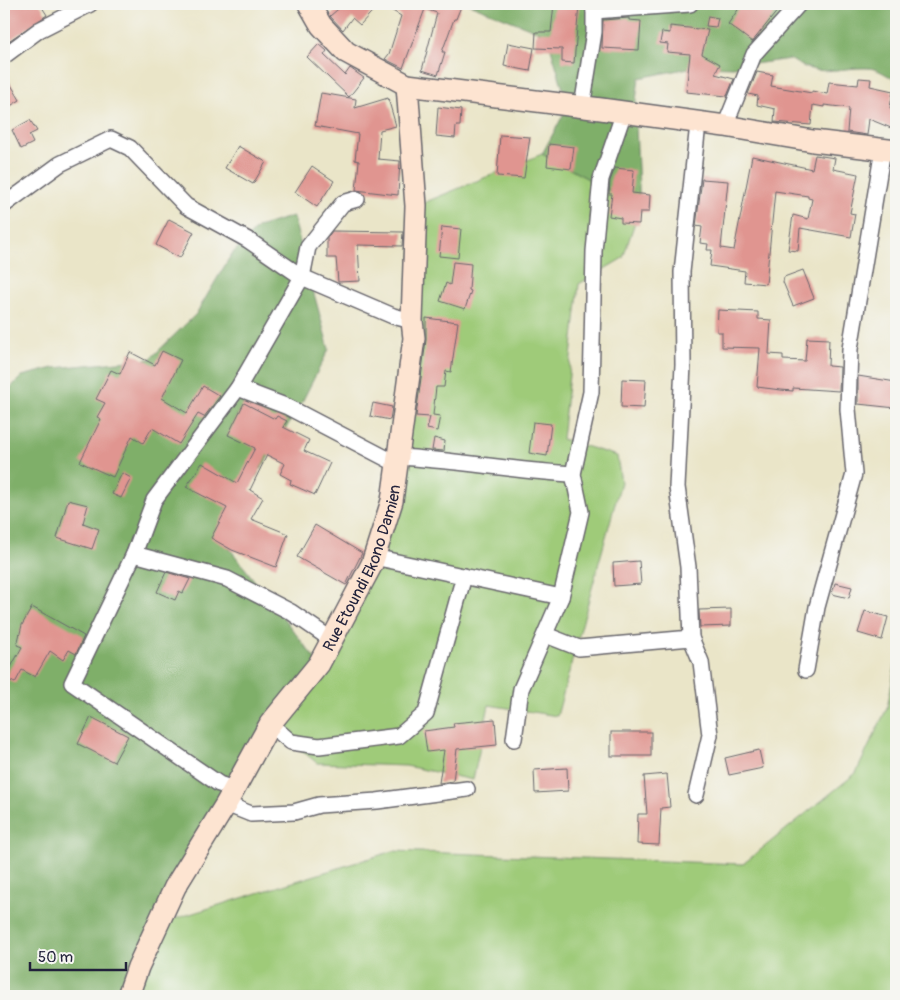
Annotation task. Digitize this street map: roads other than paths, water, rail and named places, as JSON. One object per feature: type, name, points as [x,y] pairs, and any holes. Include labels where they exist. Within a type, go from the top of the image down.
[{"type":"street","points":[[4,56],[39,30],[90,4]]},
{"type":"street","points":[[308,4],[321,24],[346,52],[407,85],[624,112],[813,141],[890,150],[850,350],[848,409],[854,474],[817,607],[806,670]]},
{"type":"street","points":[[582,107],[594,32],[594,8],[690,4]]},
{"type":"street","points":[[725,126],[754,54],[799,4]]},
{"type":"street","name":"Rue Etoundi Ekono Damien","points":[[128,996],[138,967],[174,887],[230,796],[270,724],[320,664],[374,557],[392,501],[414,338],[412,321],[416,206],[407,85]]},
{"type":"street","points":[[514,740],[521,689],[546,636],[561,596],[581,512],[573,474],[591,392],[594,251],[602,179],[624,112]]},
{"type":"street","points":[[696,795],[710,735],[701,662],[691,638],[688,567],[677,487],[683,365],[682,272],[698,124]]},
{"type":"street","points":[[4,205],[60,164],[110,140],[130,148],[186,206],[248,240],[302,277],[393,316],[412,321]]},
{"type":"street","points":[[357,199],[343,203],[308,247],[302,277],[238,388],[154,500],[134,554],[72,683],[219,784],[251,814],[294,812],[319,805],[377,801],[467,790]]},
{"type":"street","points":[[238,388],[288,407],[397,460],[443,460],[535,472],[573,474]]},
{"type":"street","points":[[134,554],[227,579],[291,612],[332,640]]},
{"type":"street","points":[[374,557],[561,596]]},
{"type":"street","points":[[270,724],[291,742],[318,746],[399,736],[426,713],[464,576]]},
{"type":"street","points":[[546,636],[579,648],[691,638]]}]
